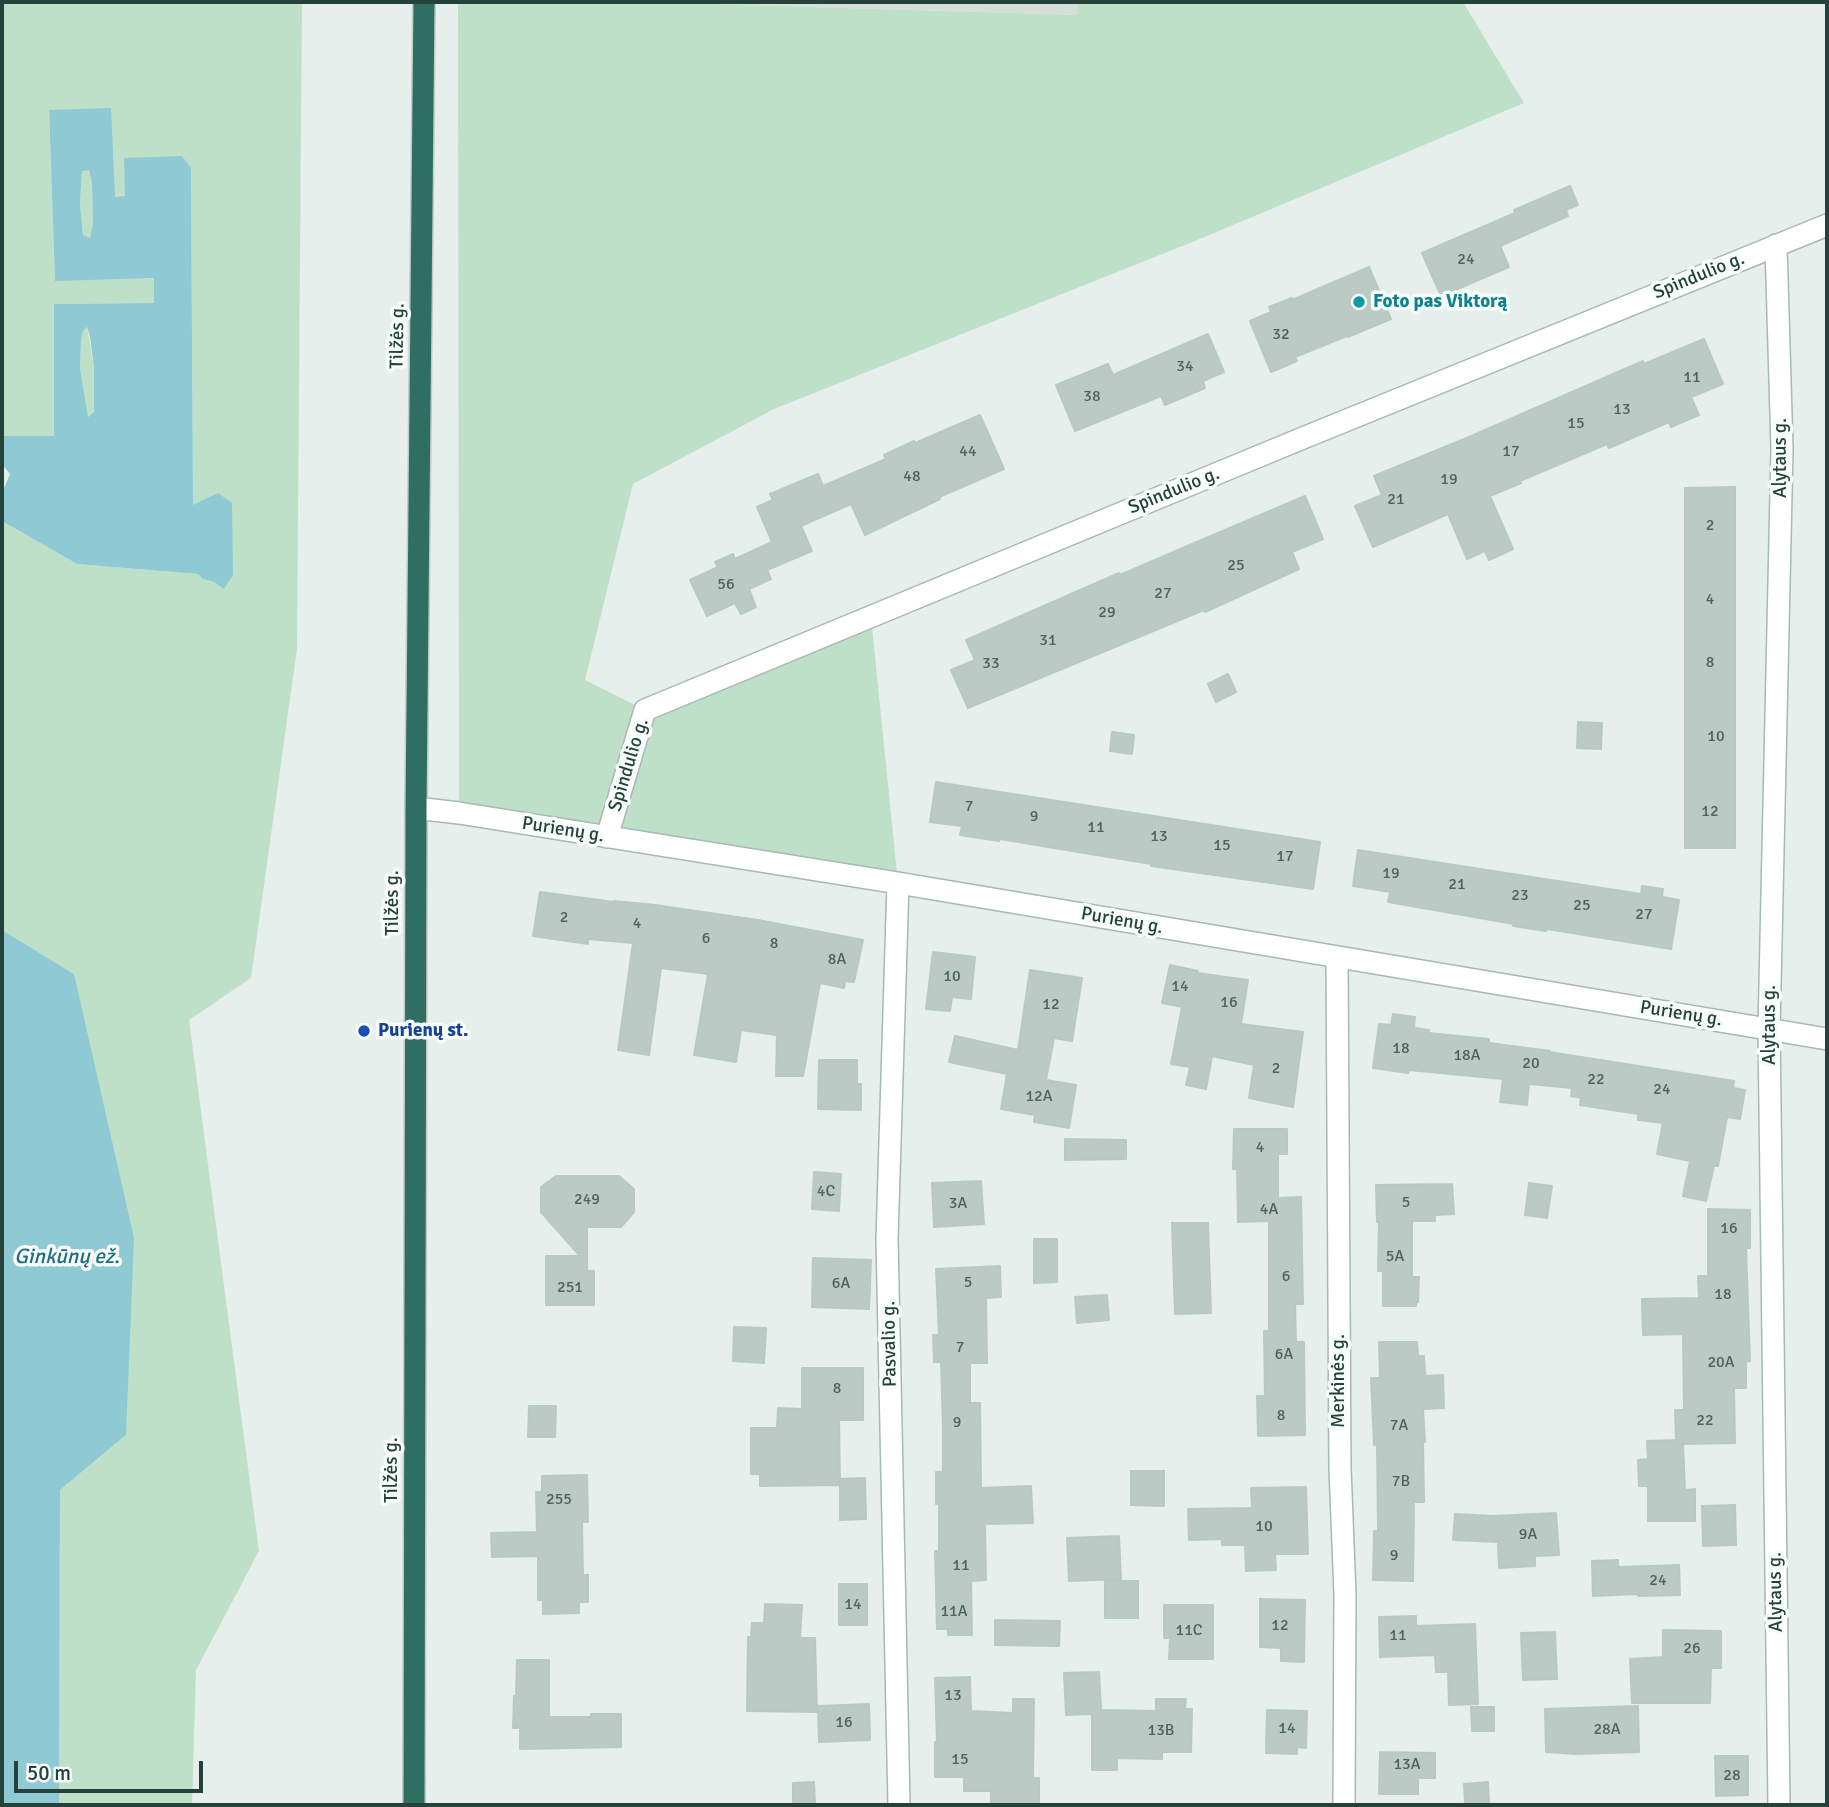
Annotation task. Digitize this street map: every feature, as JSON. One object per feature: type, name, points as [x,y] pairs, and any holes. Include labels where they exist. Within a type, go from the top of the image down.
[{"type":"highway","name":"Tilžės g.","points":[[414,1805],[416,808],[424,2]]},
{"type":"street","name":"Spindulio g.","points":[[607,837],[645,710],[1827,225]]},
{"type":"street","name":"Alytaus g.","points":[[1776,245],[1782,449],[1769,1029],[1779,1805]]},
{"type":"street","name":"Purienų g.","points":[[416,808],[898,883],[1827,1039]]},
{"type":"street","name":"Pasvalio g.","points":[[898,883],[887,1239],[899,1805]]},
{"type":"street","name":"Merkinės g.","points":[[1337,957],[1339,1454],[1345,1594],[1344,1805]]},
{"type":"shaded area","points":[[645,2],[1078,2],[1078,15]]},
{"type":"green space","points":[[2,2],[302,2],[297,649],[251,978],[189,1020],[259,1551],[196,1670],[192,1805],[59,1805],[60,1490],[126,1435],[74,974],[2,930],[2,521],[77,564],[198,574],[223,588],[193,506],[191,168],[124,158],[126,197],[115,197],[49,111],[55,280],[154,278],[154,303],[54,304],[54,437],[2,436]]},
{"type":"green space","points":[[458,2],[645,2],[1077,15],[1078,2],[1463,2],[1524,103],[1195,241],[774,409],[633,484],[585,680],[645,710],[871,617],[898,883],[459,813]]},
{"type":"green space","points":[[89,169],[93,223],[90,239],[83,235],[80,204],[82,171]]},
{"type":"green space","points":[[87,327],[94,367],[94,412],[87,418],[80,369],[81,341],[83,331]]},
{"type":"water","points":[[111,108],[115,197],[125,196],[124,158],[182,156],[191,168],[193,505],[218,493],[232,503],[233,575],[224,589],[198,574],[77,564],[2,521],[2,493],[10,474],[2,464],[2,436],[54,436],[54,304],[154,303],[154,278],[55,281],[49,110]],"holes":[[[89,170],[93,223],[90,238],[83,235],[80,204],[82,171]],[[87,327],[94,367],[94,412],[88,417],[80,369],[81,341],[83,331]]]},
{"type":"water","name":"Ginkūnų ež.","points":[[2,930],[74,974],[134,1238],[126,1435],[60,1490],[59,1805],[2,1805]]},
{"type":"building","points":[[1570,186],[1578,205],[1566,210],[1568,216],[1500,246],[1509,267],[1441,296],[1422,253]]},
{"type":"building","points":[[1369,267],[1391,319],[1295,357],[1297,361],[1271,372],[1250,321],[1271,312],[1269,307]]},
{"type":"building","points":[[1208,334],[1224,372],[1203,381],[1205,388],[1165,405],[1161,396],[1075,431],[1056,385],[1108,364],[1113,375]]},
{"type":"building","points":[[1704,339],[1723,384],[1691,397],[1699,415],[1671,427],[1669,422],[1609,448],[1607,444],[1490,496],[1513,549],[1489,560],[1485,551],[1467,559],[1448,514],[1373,547],[1355,506],[1382,495],[1374,476],[1643,361],[1644,364]]},
{"type":"building","points":[[980,415],[1004,469],[939,497],[940,499],[865,535],[851,504],[801,526],[812,551],[767,570],[771,579],[749,589],[756,607],[741,614],[735,603],[707,616],[690,580],[718,567],[715,562],[733,554],[735,559],[772,542],[757,507],[773,500],[770,494],[818,474],[823,486],[886,459],[884,455],[914,441],[915,443]]},
{"type":"building","points":[[1735,487],[1735,848],[1685,848],[1685,488]]},
{"type":"building","points":[[1305,496],[1323,539],[1292,552],[1299,569],[1205,612],[1204,610],[968,708],[951,670],[975,660],[966,640]]},
{"type":"building","points":[[1228,674],[1236,692],[1216,702],[1208,684]]},
{"type":"building","points":[[1578,722],[1602,723],[1601,749],[1577,748]]},
{"type":"building","points":[[1112,732],[1134,735],[1132,754],[1110,751]]},
{"type":"building","points":[[936,782],[1320,842],[1313,889],[960,835],[962,826],[930,822]]},
{"type":"building","points":[[1358,850],[1641,894],[1642,886],[1663,889],[1662,897],[1679,900],[1671,949],[1513,926],[1514,924],[1388,902],[1390,892],[1353,886]]},
{"type":"building","points":[[540,892],[758,920],[863,940],[854,982],[845,981],[844,988],[820,983],[803,1076],[776,1076],[777,1035],[741,1030],[736,1062],[694,1055],[708,974],[661,968],[649,1055],[618,1050],[633,943],[588,939],[588,944],[533,936]]},
{"type":"building","points":[[933,952],[975,957],[971,999],[952,997],[950,1011],[926,1009]]},
{"type":"building","points":[[1170,965],[1198,971],[1197,973],[1248,980],[1241,1024],[1303,1032],[1293,1107],[1249,1098],[1254,1065],[1212,1056],[1206,1089],[1186,1085],[1190,1067],[1171,1064],[1182,1007],[1162,1003]]},
{"type":"building","points":[[1030,970],[1082,978],[1072,1041],[1054,1038],[1046,1080],[1076,1085],[1069,1128],[1034,1122],[1035,1115],[1001,1109],[1007,1074],[949,1062],[955,1036],[1018,1050]]},
{"type":"building","points":[[1393,1014],[1415,1017],[1414,1028],[1429,1030],[1428,1033],[1489,1039],[1489,1043],[1734,1081],[1733,1088],[1745,1090],[1740,1119],[1727,1117],[1718,1166],[1714,1166],[1706,1201],[1683,1196],[1690,1161],[1657,1154],[1663,1123],[1638,1120],[1638,1114],[1580,1105],[1581,1098],[1571,1096],[1572,1088],[1529,1084],[1527,1105],[1500,1102],[1503,1079],[1373,1068],[1379,1024],[1391,1025]]},
{"type":"building","points":[[819,1060],[857,1060],[861,1110],[818,1109]]},
{"type":"building","points":[[1234,1129],[1287,1129],[1287,1154],[1278,1154],[1278,1198],[1301,1197],[1303,1304],[1295,1304],[1296,1342],[1304,1342],[1305,1435],[1258,1436],[1257,1396],[1265,1396],[1264,1331],[1269,1331],[1269,1221],[1238,1222],[1237,1169],[1233,1169]]},
{"type":"building","points":[[1065,1139],[1126,1140],[1126,1159],[1065,1160]]},
{"type":"building","points":[[814,1172],[841,1174],[839,1211],[812,1209]]},
{"type":"building","points":[[556,1176],[619,1176],[634,1189],[634,1212],[621,1227],[587,1227],[587,1271],[594,1271],[594,1305],[546,1305],[546,1256],[580,1256],[541,1212],[541,1187]]},
{"type":"building","points":[[981,1181],[984,1224],[934,1227],[932,1183]]},
{"type":"building","points":[[1529,1183],[1552,1186],[1547,1218],[1525,1215]]},
{"type":"building","points":[[1452,1184],[1454,1214],[1435,1215],[1435,1221],[1412,1221],[1412,1277],[1419,1277],[1416,1306],[1383,1306],[1383,1271],[1378,1271],[1379,1222],[1376,1185]]},
{"type":"building","points":[[1708,1209],[1750,1210],[1750,1248],[1746,1248],[1750,1361],[1746,1362],[1746,1388],[1734,1388],[1735,1443],[1683,1444],[1685,1490],[1695,1489],[1695,1521],[1648,1521],[1648,1486],[1639,1486],[1638,1460],[1648,1459],[1647,1441],[1676,1440],[1675,1410],[1684,1410],[1683,1334],[1643,1335],[1642,1299],[1699,1298],[1698,1276],[1708,1276]]},
{"type":"building","points":[[1172,1223],[1208,1223],[1211,1313],[1175,1314]]},
{"type":"building","points":[[1034,1239],[1057,1239],[1057,1282],[1034,1283]]},
{"type":"building","points":[[813,1258],[871,1260],[869,1309],[812,1307]]},
{"type":"building","points":[[1000,1266],[1001,1297],[986,1298],[987,1363],[970,1363],[970,1403],[980,1403],[981,1488],[1031,1486],[1033,1523],[985,1524],[986,1580],[971,1581],[972,1635],[948,1635],[948,1629],[937,1629],[935,1551],[939,1551],[939,1504],[936,1504],[936,1472],[943,1472],[943,1427],[941,1362],[934,1362],[933,1335],[939,1335],[936,1269]]},
{"type":"building","points":[[1107,1295],[1109,1320],[1077,1323],[1075,1297]]},
{"type":"building","points":[[734,1327],[766,1328],[764,1363],[733,1361]]},
{"type":"building","points":[[1379,1342],[1417,1342],[1418,1356],[1424,1356],[1425,1376],[1443,1375],[1444,1408],[1423,1409],[1424,1502],[1414,1502],[1413,1581],[1373,1580],[1374,1531],[1378,1531],[1377,1444],[1374,1445],[1371,1378],[1380,1378]]},
{"type":"building","points":[[802,1368],[863,1368],[863,1420],[839,1420],[840,1485],[760,1486],[760,1474],[751,1474],[751,1428],[777,1428],[778,1408],[802,1409]]},
{"type":"building","points":[[529,1406],[556,1406],[555,1437],[528,1437]]},
{"type":"building","points":[[1131,1471],[1164,1471],[1164,1506],[1131,1505]]},
{"type":"building","points":[[587,1475],[588,1522],[582,1522],[583,1575],[588,1575],[588,1602],[579,1602],[579,1613],[543,1614],[543,1600],[538,1600],[538,1556],[492,1557],[491,1533],[537,1532],[536,1492],[542,1492],[542,1476]]},
{"type":"building","points":[[865,1478],[866,1519],[840,1520],[840,1479]]},
{"type":"building","points":[[1306,1487],[1308,1554],[1275,1554],[1276,1570],[1246,1571],[1245,1545],[1222,1545],[1222,1539],[1189,1540],[1188,1509],[1252,1508],[1251,1488]]},
{"type":"building","points":[[1735,1505],[1736,1545],[1703,1546],[1702,1506]]},
{"type":"building","points":[[1556,1513],[1559,1555],[1535,1556],[1535,1566],[1499,1568],[1498,1542],[1453,1540],[1455,1514],[1493,1516]]},
{"type":"building","points":[[1119,1536],[1121,1579],[1069,1581],[1067,1538]]},
{"type":"building","points":[[1618,1560],[1618,1567],[1679,1565],[1680,1595],[1593,1596],[1592,1561]]},
{"type":"building","points":[[1105,1581],[1138,1581],[1138,1618],[1105,1618]]},
{"type":"building","points":[[839,1584],[867,1584],[867,1625],[839,1625]]},
{"type":"building","points":[[1260,1599],[1305,1600],[1304,1662],[1281,1661],[1281,1648],[1260,1647]]},
{"type":"building","points":[[765,1604],[802,1605],[800,1638],[815,1638],[817,1712],[747,1711],[748,1637],[751,1637],[752,1623],[764,1623]]},
{"type":"building","points":[[1164,1605],[1213,1605],[1213,1659],[1169,1659],[1170,1638],[1164,1638]]},
{"type":"building","points":[[1416,1616],[1416,1626],[1475,1624],[1478,1704],[1449,1705],[1448,1672],[1436,1672],[1435,1655],[1380,1657],[1379,1617]]},
{"type":"building","points":[[995,1620],[1060,1621],[1059,1646],[995,1645]]},
{"type":"building","points":[[1663,1630],[1721,1631],[1721,1668],[1711,1668],[1710,1703],[1632,1703],[1630,1659],[1663,1657]]},
{"type":"building","points":[[1555,1632],[1557,1679],[1523,1680],[1521,1633]]},
{"type":"building","points":[[517,1660],[549,1660],[549,1717],[621,1714],[621,1747],[520,1749],[520,1728],[513,1728]]},
{"type":"building","points":[[1099,1672],[1101,1710],[1156,1711],[1156,1699],[1186,1699],[1185,1709],[1192,1709],[1191,1752],[1162,1752],[1162,1759],[1117,1758],[1117,1770],[1092,1770],[1092,1714],[1066,1715],[1064,1673]]},
{"type":"building","points":[[970,1677],[971,1711],[1013,1713],[1013,1699],[1034,1699],[1033,1778],[1039,1778],[1039,1805],[991,1805],[991,1791],[964,1791],[964,1777],[935,1777],[935,1678]]},
{"type":"building","points":[[869,1704],[870,1740],[819,1742],[818,1706]]},
{"type":"building","points":[[1638,1706],[1639,1752],[1546,1752],[1545,1709]]},
{"type":"building","points":[[1471,1707],[1494,1707],[1494,1731],[1472,1731]]},
{"type":"building","points":[[1267,1710],[1307,1711],[1306,1748],[1297,1747],[1297,1754],[1266,1753]]},
{"type":"building","points":[[1380,1752],[1435,1753],[1435,1778],[1418,1778],[1418,1794],[1379,1794]]},
{"type":"building","points":[[1715,1756],[1748,1756],[1748,1795],[1716,1796]]},
{"type":"building","points":[[814,1782],[815,1805],[793,1805],[793,1783]]},
{"type":"building","points":[[1488,1782],[1489,1802],[1465,1803],[1464,1784]]},
{"type":"place","name":"Foto pas Viktorą","points":[[1359,302]]},
{"type":"place","name":"Purienų st.","points":[[364,1031]]}]
